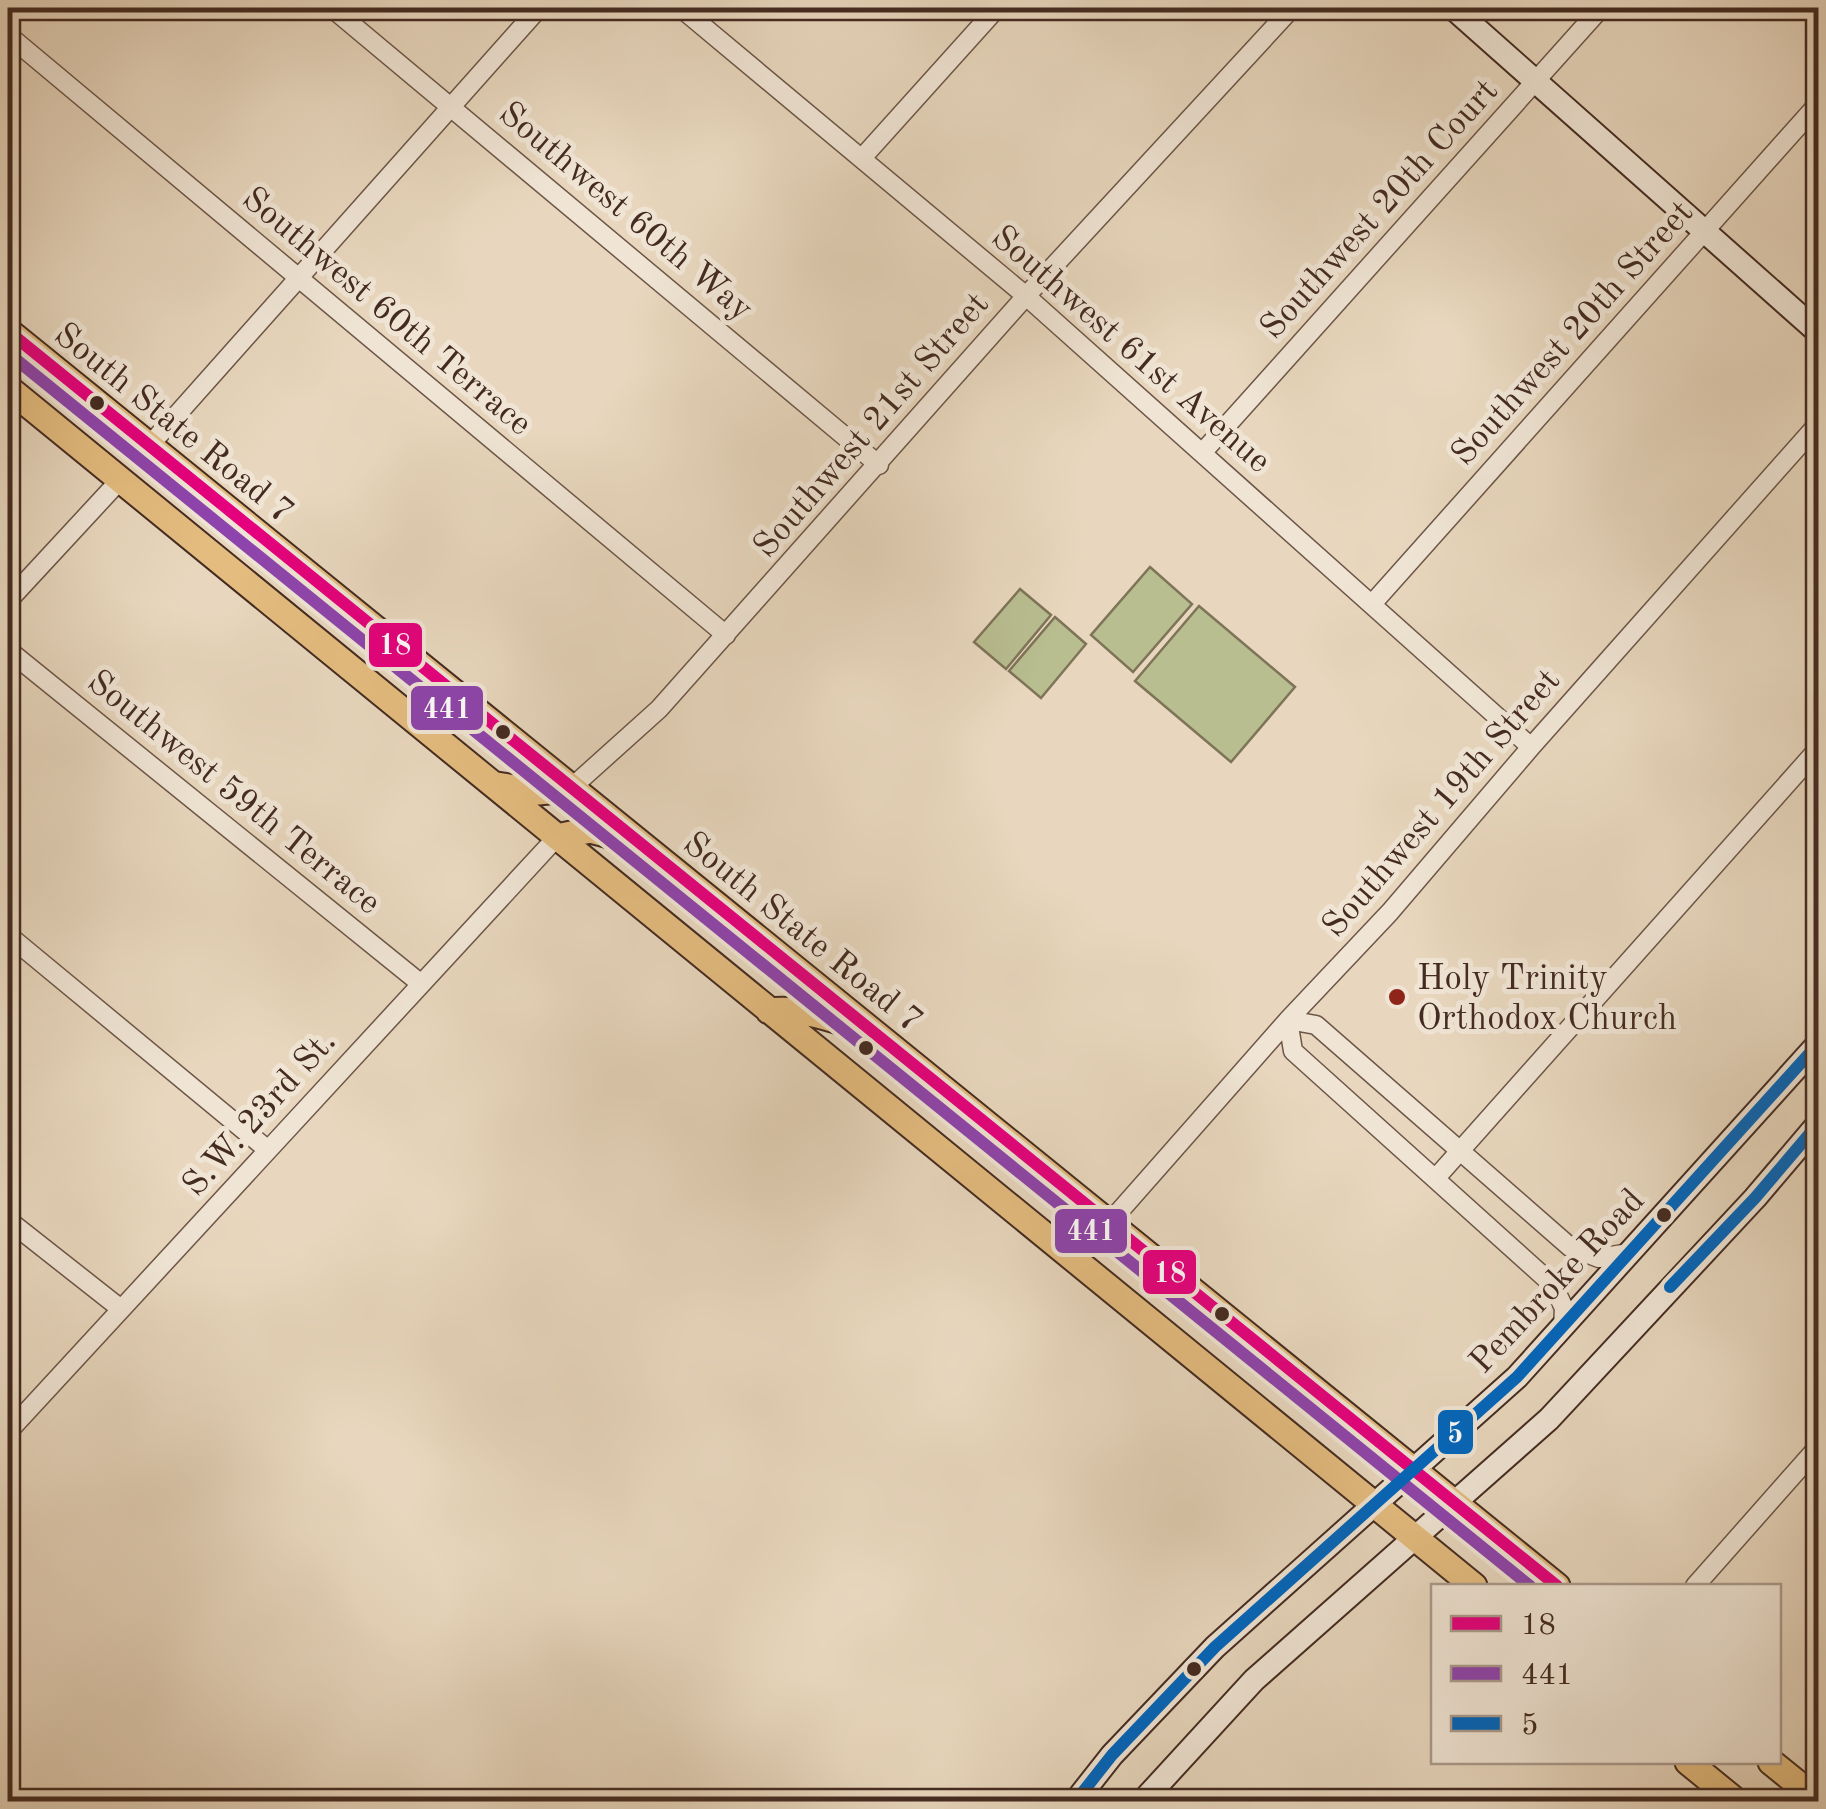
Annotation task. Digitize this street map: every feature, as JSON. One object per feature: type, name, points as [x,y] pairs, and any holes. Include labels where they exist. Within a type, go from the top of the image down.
[{"type":"main road","points":[[1453,8],[1818,332]]},
{"type":"main road","name":"South State Road 7","points":[[8,330],[1555,1584]]},
{"type":"main road","points":[[8,388],[1472,1584]]},
{"type":"main road","points":[[492,784],[538,792],[570,788]]},
{"type":"main road","points":[[558,838],[590,830],[638,843]]},
{"type":"main road","points":[[770,1011],[806,1012],[872,1031]]},
{"type":"main road","name":"Pembroke Road","points":[[1075,1802],[1112,1755],[1246,1617],[1492,1402],[1818,1044]]},
{"type":"main road","points":[[1142,1802],[1254,1680],[1549,1419],[1818,1124]]},
{"type":"main road","points":[[1690,1764],[1737,1802]]},
{"type":"main road","points":[[1774,1764],[1815,1792]]},
{"type":"street","name":"Southwest 60th Way","points":[[332,8],[879,465]]},
{"type":"street","points":[[149,446],[539,8]]},
{"type":"street","points":[[862,158],[997,8]]},
{"type":"street","name":"Southwest 21st Street","points":[[570,788],[659,709],[1026,296],[1292,8]]},
{"type":"street","name":"Southwest 20th Court","points":[[1202,452],[1601,8]]},
{"type":"street","name":"Southwest 61st Avenue","points":[[692,11],[1026,296],[1531,747]]},
{"type":"street","name":"Southwest 60th Terrace","points":[[8,35],[726,635]]},
{"type":"street","name":"Southwest 20th Street","points":[[1372,604],[1818,104]]},
{"type":"street","name":"Southwest 19th Street","points":[[1110,1222],[1288,1020],[1390,912],[1818,424]]},
{"type":"street","points":[[8,601],[120,480]]},
{"type":"street","name":"Southwest 59th Terrace","points":[[8,650],[420,983]]},
{"type":"street","points":[[1435,1179],[1818,748]]},
{"type":"street","name":"S.W. 23rd St.","points":[[8,1432],[558,838]]},
{"type":"street","points":[[8,935],[268,1150]]},
{"type":"street","points":[[1563,1327],[1564,1308],[1553,1284],[1292,1051],[1288,1020],[1316,1025],[1570,1247],[1600,1258],[1629,1253]]},
{"type":"street","points":[[8,1220],[121,1310]]},
{"type":"street","points":[[1697,1584],[1818,1446]]},
{"type":"green space","points":[[1150,567],[1192,604],[1133,672],[1091,635]]},
{"type":"green space","points":[[1020,589],[1051,615],[1006,669],[974,642]]},
{"type":"green space","points":[[1199,606],[1295,687],[1231,762],[1135,681]]},
{"type":"green space","points":[[1055,617],[1086,644],[1041,698],[1009,671]]},
{"type":"transit line","name":"18","points":[[8,331],[1555,1584]]},
{"type":"transit line","name":"441","points":[[8,353],[1528,1584]]},
{"type":"transit line","name":"5","points":[[1075,1802],[1112,1755],[1215,1647],[1517,1377],[1818,1044]]},
{"type":"transit line","name":"5","points":[[1670,1287],[1755,1198],[1818,1124]]},
{"type":"place","name":"Holy Trinity Orthodox Church","points":[[1397,997]]}]
